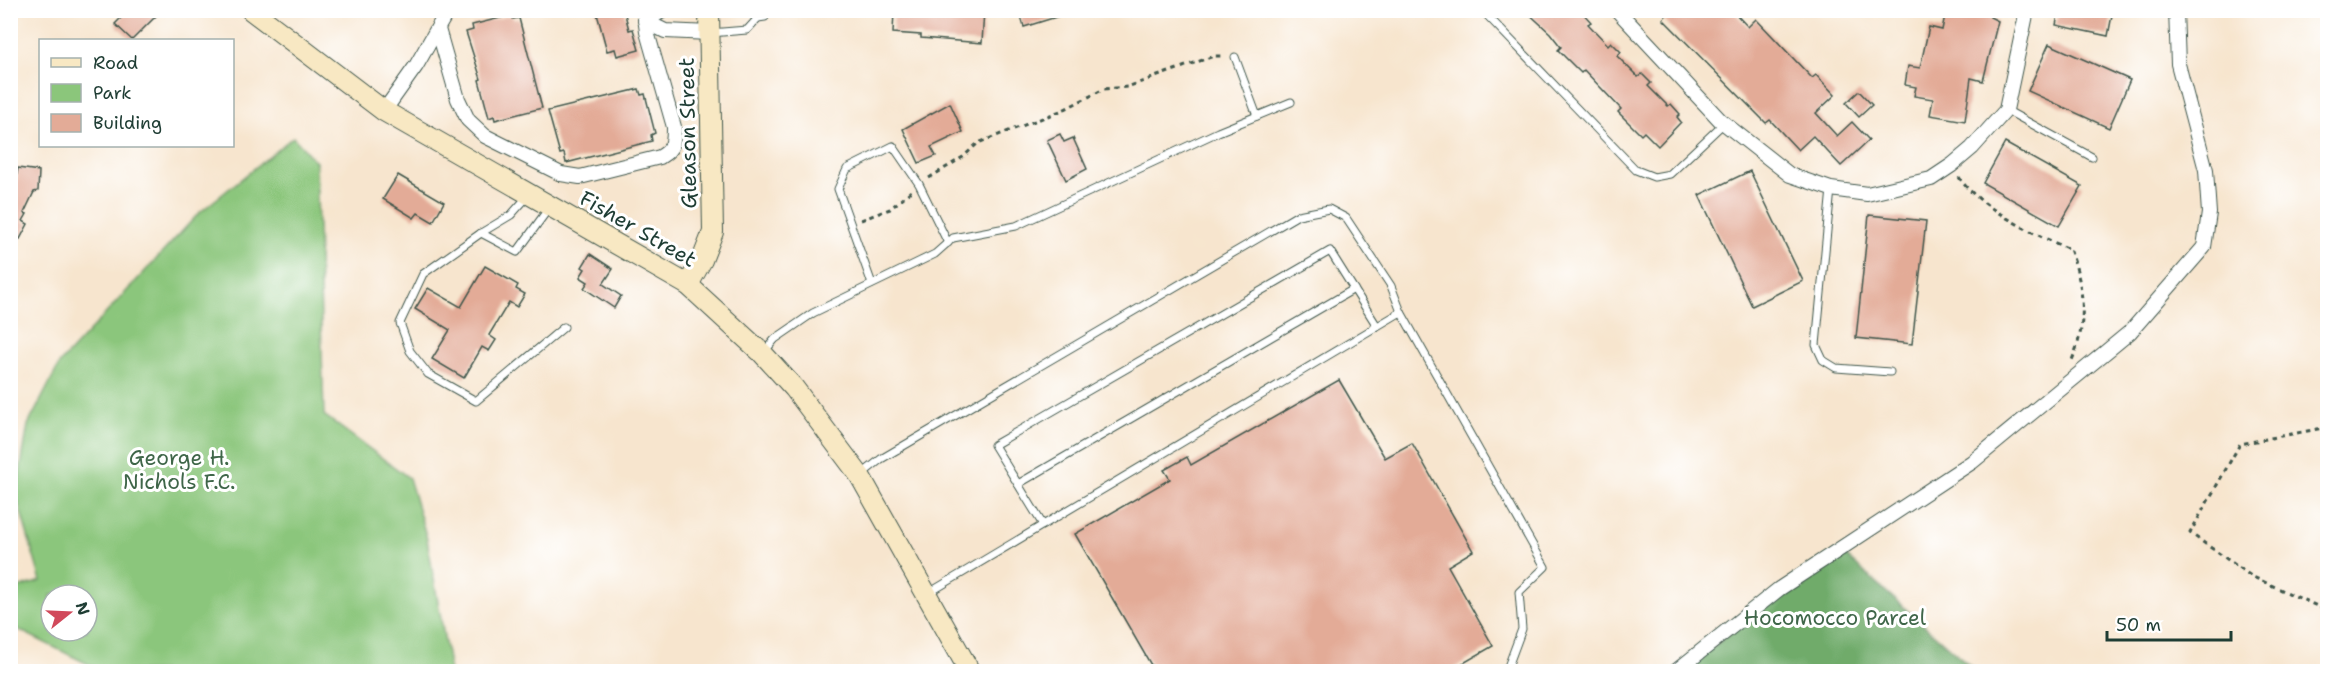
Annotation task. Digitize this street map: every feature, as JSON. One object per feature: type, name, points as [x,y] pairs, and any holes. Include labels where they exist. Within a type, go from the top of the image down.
[{"type":"street","name":"Fisher Street","points":[[251,10],[384,111],[688,285],[763,354],[794,388],[860,476],[970,672]]},
{"type":"street","points":[[384,111],[411,73],[448,10]]},
{"type":"street","points":[[645,16],[664,10]]},
{"type":"street","points":[[1617,10],[1724,123],[1790,175],[1830,189],[1867,194],[1931,179],[1972,148],[2006,110],[2027,10]]},
{"type":"street","points":[[1675,672],[1779,589],[1972,462],[2130,332],[2204,247],[2210,213],[2206,170],[2178,64],[2176,10]]},
{"type":"street","name":"Gleason Street","points":[[688,285],[702,260],[713,232],[709,11]]},
{"type":"street","points":[[438,29],[458,99],[468,120],[485,135],[561,174],[580,177],[660,157],[671,151],[674,142],[674,127],[645,16]]},
{"type":"street","points":[[645,16],[665,31],[711,33]]},
{"type":"lane","points":[[746,10],[758,18]]},
{"type":"lane","points":[[711,33],[747,30],[758,18],[765,17],[764,10]]},
{"type":"lane","points":[[1482,10],[1636,170],[1654,177],[1670,174],[1724,123]]},
{"type":"lane","points":[[709,11],[716,11]]},
{"type":"lane","points":[[1235,57],[1257,116]]},
{"type":"lane","points":[[763,354],[775,339],[798,322],[935,254],[953,238],[1016,226],[1291,102]]},
{"type":"lane","points":[[2006,110],[2092,157]]},
{"type":"lane","points":[[872,284],[838,189],[847,169],[893,146],[920,184],[948,243]]},
{"type":"lane","points":[[1830,189],[1816,345],[1823,360],[1836,368],[1890,372]]},
{"type":"lane","points":[[529,194],[511,215],[423,274],[400,323],[410,351],[428,374],[476,401],[564,327]]},
{"type":"lane","points":[[481,233],[518,252],[550,206]]},
{"type":"lane","points":[[860,476],[880,459],[1298,215],[1329,209],[1346,218],[1391,286],[1401,312],[1545,567],[1519,592],[1522,629],[1506,672]]},
{"type":"lane","points":[[1043,525],[994,445],[1330,250],[1377,326]]},
{"type":"lane","points":[[1018,484],[1354,289]]},
{"type":"lane","points":[[927,594],[1401,312]]},
{"type":"path","points":[[861,220],[890,209],[920,184],[963,157],[978,143],[1064,110],[1104,89],[1127,87],[1214,56],[1235,57]]},
{"type":"path","points":[[1952,165],[1964,186],[2004,216],[2070,249],[2080,276],[2083,311],[2077,348],[2068,369]]},
{"type":"path","points":[[2328,427],[2240,444],[2190,533],[2251,576],[2328,611]]},
{"type":"green space","name":"George H. Nichols F.C.","points":[[293,137],[316,162],[324,415],[409,478],[427,539],[450,671],[102,671],[45,643],[99,643],[99,583],[39,583],[39,640],[11,626],[11,590],[41,581],[16,495],[28,425],[60,363],[199,213]]},
{"type":"green space","name":"Hocomocco Parcel","points":[[1839,550],[1976,671],[1680,672]]},
{"type":"building","points":[[129,10],[162,10],[133,39],[115,24]]},
{"type":"building","points":[[596,10],[624,10],[629,30],[633,29],[639,50],[617,56],[615,49],[607,51]]},
{"type":"building","points":[[894,10],[984,10],[982,43],[921,38],[921,35],[893,33]]},
{"type":"building","points":[[1019,10],[1066,10],[1066,14],[1024,27]]},
{"type":"building","points":[[1525,10],[1580,10],[1591,22],[1588,24],[1608,45],[1611,42],[1621,52],[1617,56],[1638,77],[1642,74],[1651,83],[1648,86],[1668,106],[1671,104],[1680,114],[1677,117],[1681,122],[1658,146],[1644,132],[1641,135],[1618,112],[1621,109],[1584,70],[1581,73],[1558,50],[1561,47],[1550,33]]},
{"type":"building","points":[[1671,10],[1732,10],[1748,27],[1756,19],[1812,78],[1816,75],[1835,95],[1816,113],[1837,136],[1852,122],[1869,140],[1841,166],[1813,136],[1798,150],[1770,120],[1766,123],[1663,19]]},
{"type":"building","points":[[1946,10],[1973,10],[1990,14],[1990,17],[1998,21],[1983,81],[1971,78],[1965,121],[1930,115],[1933,99],[1914,96],[1916,87],[1905,85],[1908,66],[1920,68],[1929,27],[1942,30]]},
{"type":"building","points":[[2059,10],[2113,10],[2108,36],[2056,25]]},
{"type":"building","points":[[512,15],[513,19],[519,18],[542,108],[495,120],[494,116],[489,118],[479,80],[481,79],[466,32],[473,30],[472,25]]},
{"type":"building","points":[[2049,44],[2130,80],[2109,128],[2028,91]]},
{"type":"building","points":[[639,89],[641,95],[645,94],[655,133],[651,135],[652,141],[566,163],[564,153],[560,154],[548,111]]},
{"type":"building","points":[[1859,91],[1872,105],[1859,117],[1846,103]]},
{"type":"building","points":[[950,103],[963,132],[931,147],[936,156],[919,163],[903,129]]},
{"type":"building","points":[[1060,134],[1064,142],[1073,138],[1087,169],[1066,180],[1047,140]]},
{"type":"building","points":[[2005,143],[2082,186],[2059,226],[1983,183]]},
{"type":"building","points":[[18,168],[39,171],[38,191],[34,192],[24,213],[27,214],[23,221],[28,224],[20,239],[16,237],[10,249],[10,189],[16,181]]},
{"type":"building","points":[[1750,171],[1803,281],[1752,306],[1699,195]]},
{"type":"building","points":[[398,175],[444,202],[433,222],[418,213],[414,218],[383,199]]},
{"type":"building","points":[[1869,215],[1926,221],[1912,344],[1856,338]]},
{"type":"building","points":[[590,254],[613,269],[603,284],[621,296],[614,308],[584,288],[588,282],[580,277],[585,269],[582,267]]},
{"type":"building","points":[[485,266],[518,285],[516,289],[525,294],[517,307],[509,302],[489,335],[496,340],[489,351],[482,347],[464,378],[432,359],[450,330],[415,309],[428,288],[461,307]]},
{"type":"building","points":[[1339,380],[1385,458],[1412,443],[1473,551],[1448,566],[1493,646],[1448,672],[1155,672],[1075,534],[1170,479],[1164,470],[1187,457],[1191,465]]}]
